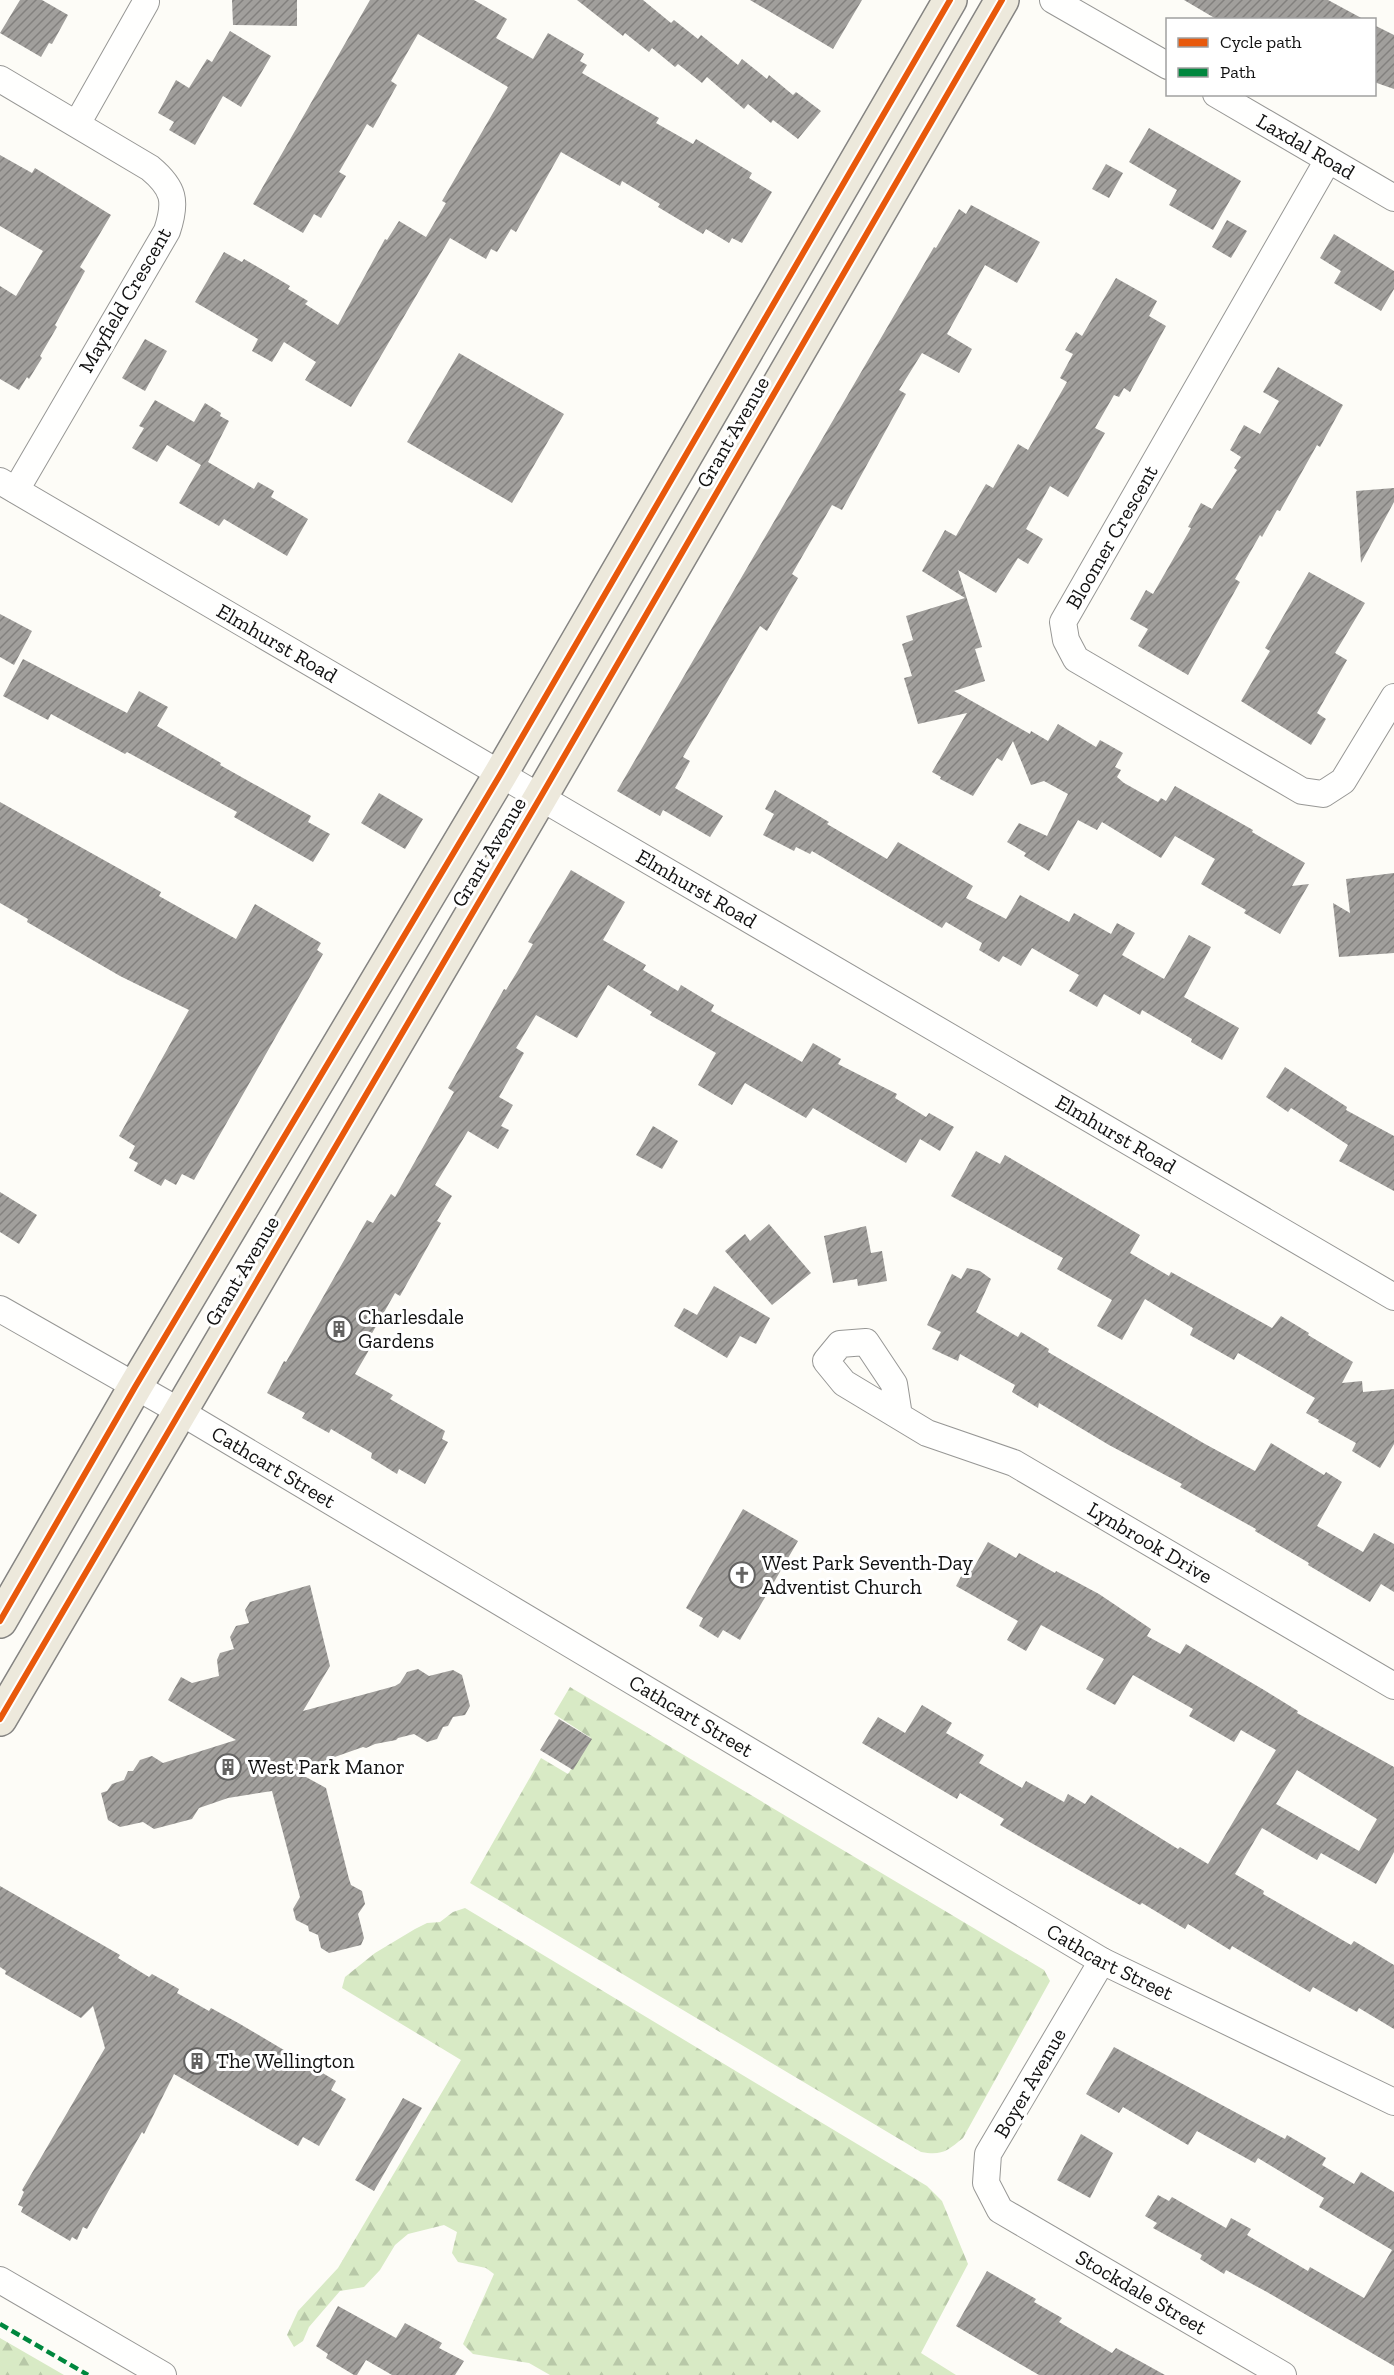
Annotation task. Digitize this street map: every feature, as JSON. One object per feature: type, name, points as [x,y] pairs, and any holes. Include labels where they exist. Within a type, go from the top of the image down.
[{"type":"main road","name":"Grant Avenue","points":[[0,1621],[135,1387],[500,775],[950,0]]},
{"type":"main road","name":"Grant Avenue","points":[[0,1719],[540,798],[1002,0]]},
{"type":"main road","points":[[759,328],[797,355]]},
{"type":"street","points":[[1053,0],[1166,65]]},
{"type":"street","points":[[77,124],[146,2]]},
{"type":"street","name":"Mayfield Crescent","points":[[0,79],[150,168],[164,179],[172,196],[173,213],[167,231],[8,485]]},
{"type":"street","name":"Laxdal Road","points":[[1219,96],[1394,198]]},
{"type":"street","name":"Bloomer Crescent","points":[[1328,160],[1063,622],[1066,640],[1076,658],[1302,791],[1323,794],[1343,781],[1394,697]]},
{"type":"street","name":"Elmhurst Road","points":[[8,485],[1394,1297]]},
{"type":"street","name":"Cathcart Street","points":[[0,1309],[179,1411],[1102,1961],[1394,2102]]},
{"type":"street","name":"Lynbrook Drive","points":[[899,1416],[927,1433],[1014,1463],[1394,1686]]},
{"type":"street","name":"Boyer Avenue","points":[[1000,2210],[986,2183],[988,2154],[1102,1961]]},
{"type":"street","name":"Stockdale Street","points":[[1000,2210],[1283,2375]]},
{"type":"street","points":[[0,2280],[163,2375]]},
{"type":"green space","points":[[570,1687],[1044,1970],[1050,1981],[963,2138],[939,2153],[921,2152],[470,1883],[541,1758],[568,1774],[591,1738],[554,1714]]},
{"type":"green space","points":[[465,1908],[927,2186],[942,2201],[968,2264],[921,2353],[956,2375],[550,2375],[529,2363],[473,2354],[463,2344],[494,2274],[486,2268],[458,2262],[452,2253],[457,2232],[444,2225],[408,2234],[395,2245],[380,2270],[364,2287],[340,2291],[309,2327],[303,2341],[294,2347],[287,2335],[298,2311],[338,2268],[461,2060],[342,1988],[345,1977],[375,1953],[415,1929],[427,1923],[440,1922],[453,1912]]},
{"type":"green space","points":[[0,2338],[64,2375],[0,2375]]},
{"type":"building","points":[[20,0],[42,0],[68,15],[52,44],[49,43],[41,57],[0,33]]},
{"type":"building","points":[[232,0],[297,0],[297,26],[233,25]]},
{"type":"building","points":[[370,0],[474,0],[507,19],[496,38],[533,59],[548,33],[584,54],[580,61],[587,65],[582,73],[659,118],[656,123],[693,144],[696,139],[752,173],[749,178],[772,192],[742,243],[732,238],[729,243],[706,229],[703,234],[658,207],[660,204],[622,181],[620,186],[561,152],[516,232],[511,229],[497,252],[491,249],[486,259],[450,238],[351,407],[305,380],[316,362],[284,342],[272,362],[252,351],[258,339],[195,302],[224,252],[242,262],[244,259],[290,286],[288,289],[308,301],[305,304],[338,325],[385,239],[387,240],[399,221],[426,237],[446,203],[442,201],[508,87],[418,34],[391,81],[397,85],[373,128],[367,124],[339,172],[346,176],[321,218],[314,214],[303,233],[253,204]]},
{"type":"building","points":[[577,0],[643,0],[671,23],[674,20],[698,39],[701,35],[738,65],[742,59],[767,79],[769,75],[793,95],[796,92],[821,111],[798,139],[773,120],[771,123],[748,104],[744,109],[707,77],[702,83],[678,64],[675,67],[652,48],[649,52],[625,33],[623,36]]},
{"type":"building","points":[[750,0],[862,0],[833,49]]},
{"type":"building","points":[[1184,0],[1328,0],[1361,18],[1215,18]]},
{"type":"building","points":[[1376,26],[1394,35],[1394,89],[1376,83]]},
{"type":"building","points":[[230,31],[271,56],[241,107],[223,96],[195,145],[169,130],[174,122],[158,113],[176,80],[189,88],[207,59],[212,62]]},
{"type":"building","points":[[1149,128],[1241,181],[1213,230],[1169,205],[1177,190],[1129,162]]},
{"type":"building","points":[[0,155],[32,173],[35,168],[111,215],[80,267],[85,271],[55,325],[57,327],[40,356],[42,358],[19,390],[0,379],[0,286],[16,296],[43,251],[0,226]]},
{"type":"building","points":[[1106,164],[1123,173],[1109,198],[1092,189]]},
{"type":"building","points":[[971,205],[1040,242],[1017,283],[985,265],[947,334],[972,349],[959,373],[922,353],[899,390],[906,394],[842,510],[832,505],[792,574],[798,578],[767,631],[760,626],[683,757],[690,761],[675,788],[723,816],[710,837],[663,810],[660,816],[617,791],[934,247],[936,248],[959,209],[966,214]]},
{"type":"building","points":[[1227,220],[1247,231],[1231,258],[1212,247]]},
{"type":"building","points":[[1334,234],[1394,271],[1394,289],[1381,311],[1334,283],[1341,271],[1320,258]]},
{"type":"building","points":[[1116,278],[1157,301],[1149,316],[1166,326],[1130,392],[1124,388],[1119,397],[1114,395],[1095,428],[1105,433],[1068,497],[1050,486],[1026,529],[1043,539],[1028,564],[1018,558],[996,593],[958,570],[982,647],[975,649],[985,681],[954,691],[1030,734],[1031,731],[1048,741],[1058,724],[1096,747],[1100,740],[1123,753],[1115,767],[1121,770],[1117,777],[1124,783],[1158,802],[1161,798],[1166,801],[1175,786],[1253,830],[1252,832],[1305,863],[1292,886],[1309,884],[1280,934],[1244,913],[1246,910],[1201,884],[1215,859],[1175,836],[1161,858],[1102,822],[1097,830],[1078,820],[1049,871],[1024,856],[1026,853],[1007,842],[1019,823],[1047,836],[1068,794],[1044,781],[1031,785],[1013,741],[1002,761],[997,758],[973,796],[940,779],[941,777],[932,772],[967,713],[918,724],[904,678],[912,676],[902,644],[913,640],[906,616],[965,598],[922,571],[945,530],[956,536],[986,484],[993,488],[1018,444],[1028,450],[1067,382],[1060,378],[1073,354],[1065,350],[1076,332],[1082,336]]},
{"type":"building","points":[[145,339],[167,351],[145,391],[122,378]]},
{"type":"building","points":[[459,353],[564,414],[512,503],[407,442]]},
{"type":"building","points":[[1278,367],[1343,405],[1320,447],[1317,445],[1280,511],[1277,510],[1262,537],[1260,535],[1235,579],[1240,582],[1188,675],[1138,646],[1148,629],[1130,619],[1146,590],[1153,594],[1191,528],[1188,527],[1201,503],[1212,509],[1237,470],[1234,468],[1241,457],[1230,450],[1244,425],[1260,434],[1279,401],[1263,392]]},
{"type":"building","points":[[155,400],[194,422],[205,403],[229,421],[208,462],[254,489],[258,482],[274,491],[271,497],[308,519],[287,556],[224,519],[219,526],[179,503],[201,465],[167,445],[157,462],[132,448],[144,428],[139,426]]},
{"type":"building","points":[[1394,488],[1394,502],[1361,563],[1356,491]]},
{"type":"building","points":[[1309,572],[1365,603],[1335,653],[1347,660],[1317,713],[1326,719],[1311,745],[1241,701],[1270,651],[1265,648]]},
{"type":"building","points":[[0,614],[32,631],[14,665],[0,657]]},
{"type":"building","points":[[23,659],[127,713],[139,691],[168,707],[157,726],[221,763],[220,765],[311,816],[308,822],[330,834],[313,862],[234,817],[237,812],[127,752],[125,754],[51,714],[48,720],[3,696]]},
{"type":"building","points":[[775,790],[887,859],[898,842],[973,886],[966,898],[1006,919],[1020,895],[1069,922],[1074,913],[1111,934],[1117,923],[1135,933],[1122,955],[1164,979],[1189,935],[1211,947],[1184,997],[1239,1028],[1222,1060],[1191,1042],[1192,1039],[1142,1010],[1140,1015],[1104,994],[1097,1007],[1069,991],[1079,975],[1032,948],[1021,966],[1003,956],[999,962],[979,950],[982,943],[946,922],[942,928],[812,851],[810,854],[796,847],[794,851],[763,835],[774,814],[765,809]]},
{"type":"building","points":[[379,793],[423,819],[405,849],[361,823]]},
{"type":"building","points":[[0,802],[161,892],[159,896],[236,939],[255,904],[321,943],[317,950],[323,954],[194,1180],[182,1174],[176,1185],[165,1179],[161,1186],[134,1171],[138,1163],[129,1158],[135,1146],[119,1136],[189,1010],[120,976],[27,922],[28,919],[0,903]]},
{"type":"building","points":[[571,870],[625,902],[603,940],[646,965],[643,970],[678,991],[681,985],[714,1005],[711,1011],[802,1062],[813,1043],[841,1059],[838,1064],[897,1094],[895,1098],[926,1117],[929,1113],[954,1127],[940,1151],[920,1139],[906,1163],[813,1108],[806,1118],[745,1083],[732,1105],[698,1085],[716,1053],[650,1015],[652,1012],[608,985],[577,1038],[536,1015],[516,1048],[524,1053],[499,1097],[513,1105],[501,1126],[509,1130],[498,1149],[468,1131],[435,1185],[452,1196],[437,1221],[441,1223],[400,1296],[395,1293],[371,1335],[376,1338],[355,1374],[393,1395],[390,1399],[445,1431],[442,1439],[448,1442],[425,1484],[399,1469],[397,1474],[371,1458],[372,1453],[331,1429],[329,1433],[302,1418],[305,1413],[267,1393],[367,1220],[373,1223],[391,1194],[395,1197],[454,1092],[448,1088],[504,989],[506,990],[533,944],[528,942]]},
{"type":"building","points":[[1394,873],[1394,953],[1339,957],[1333,903],[1350,913],[1346,879]]},
{"type":"building","points":[[1285,1067],[1347,1107],[1346,1110],[1394,1136],[1394,1191],[1339,1161],[1348,1145],[1291,1108],[1288,1112],[1266,1097]]},
{"type":"building","points":[[653,1126],[678,1141],[662,1169],[636,1155]]},
{"type":"building","points":[[976,1151],[1000,1164],[1005,1155],[1140,1235],[1130,1253],[1169,1276],[1171,1272],[1272,1328],[1281,1316],[1309,1333],[1308,1335],[1353,1362],[1342,1383],[1362,1381],[1363,1392],[1394,1389],[1394,1444],[1380,1468],[1352,1451],[1356,1443],[1306,1413],[1315,1398],[1238,1353],[1234,1360],[1190,1335],[1193,1328],[1145,1299],[1122,1340],[1097,1326],[1112,1300],[1057,1269],[1063,1258],[951,1196]]},
{"type":"building","points":[[0,1192],[37,1215],[19,1244],[0,1232]]},
{"type":"building","points":[[769,1224],[811,1273],[772,1305],[725,1251],[745,1234],[750,1241]]},
{"type":"building","points":[[866,1226],[871,1253],[882,1251],[887,1281],[858,1286],[857,1279],[833,1283],[824,1236]]},
{"type":"building","points":[[967,1268],[980,1271],[991,1279],[976,1312],[1018,1337],[1021,1332],[1049,1349],[1048,1352],[1205,1444],[1255,1471],[1271,1443],[1324,1475],[1326,1472],[1342,1482],[1317,1526],[1363,1552],[1374,1533],[1394,1544],[1394,1592],[1381,1584],[1370,1602],[1308,1565],[1309,1563],[1255,1531],[1256,1529],[1180,1487],[1182,1484],[1109,1445],[1039,1403],[1038,1408],[1012,1392],[1015,1385],[960,1354],[958,1361],[932,1349],[941,1332],[927,1325],[952,1274],[961,1279]]},
{"type":"building","points":[[714,1286],[770,1318],[756,1344],[740,1336],[727,1358],[674,1326],[684,1308],[697,1315]]},
{"type":"building","name":"West Park Seventh-Day Adventist Church","points":[[743,1509],[798,1541],[740,1640],[723,1630],[718,1638],[699,1626],[703,1618],[686,1608]]},
{"type":"building","points":[[988,1542],[1016,1558],[1019,1553],[1099,1594],[1151,1629],[1147,1636],[1180,1654],[1186,1644],[1298,1711],[1297,1713],[1394,1767],[1394,1852],[1376,1884],[1321,1853],[1317,1860],[1262,1828],[1235,1874],[1264,1891],[1263,1894],[1351,1945],[1354,1941],[1394,1965],[1394,2029],[1359,2008],[1357,2012],[1313,1987],[1310,1992],[1232,1946],[1230,1950],[1188,1924],[1185,1929],[1142,1903],[1140,1905],[1000,1825],[1004,1819],[960,1793],[957,1799],[862,1743],[878,1717],[905,1733],[922,1705],[952,1723],[946,1733],[984,1755],[979,1763],[1022,1788],[1026,1781],[1064,1802],[1068,1794],[1085,1804],[1091,1795],[1178,1849],[1180,1847],[1208,1864],[1276,1750],[1241,1730],[1234,1742],[1189,1716],[1193,1709],[1133,1675],[1115,1705],[1086,1689],[1104,1659],[1041,1625],[1026,1651],[1007,1640],[1018,1621],[956,1586],[966,1567],[972,1571]],"holes":[[[1297,1770],[1377,1819],[1359,1851],[1276,1804]]]},
{"type":"building","name":"West Park Manor","points":[[310,1585],[330,1666],[303,1711],[395,1686],[400,1683],[407,1672],[418,1669],[429,1676],[453,1670],[462,1675],[470,1706],[465,1715],[453,1717],[448,1726],[443,1727],[437,1739],[427,1742],[414,1734],[363,1747],[295,1771],[326,1788],[351,1885],[362,1891],[365,1904],[358,1914],[364,1938],[361,1945],[329,1953],[321,1948],[318,1935],[309,1931],[308,1926],[296,1920],[293,1909],[300,1897],[272,1791],[228,1798],[199,1808],[192,1819],[154,1829],[143,1822],[120,1827],[108,1820],[101,1793],[107,1791],[112,1784],[124,1780],[128,1771],[133,1771],[140,1760],[152,1756],[163,1763],[236,1740],[168,1700],[181,1677],[192,1683],[219,1676],[217,1660],[220,1653],[234,1649],[230,1637],[236,1626],[249,1623],[245,1610],[250,1602]]},
{"type":"building","points":[[559,1719],[592,1739],[573,1770],[540,1750]]},
{"type":"building","name":"The Wellington","points":[[0,1886],[120,1955],[118,1958],[149,1977],[152,1974],[179,1989],[177,1993],[209,2011],[211,2008],[240,2024],[336,2081],[331,2090],[346,2099],[319,2146],[303,2137],[298,2146],[174,2074],[144,2134],[142,2132],[87,2229],[83,2227],[77,2240],[72,2237],[70,2241],[21,2212],[23,2207],[18,2205],[24,2192],[22,2190],[105,2048],[93,2006],[81,2018],[5,1974],[6,1971],[0,1967]]},
{"type":"building","points":[[1114,2047],[1285,2139],[1287,2135],[1326,2158],[1322,2165],[1354,2184],[1361,2172],[1394,2192],[1394,2366],[1267,2292],[1226,2270],[1224,2274],[1200,2259],[1202,2255],[1153,2228],[1157,2223],[1145,2216],[1158,2195],[1169,2201],[1172,2197],[1226,2228],[1231,2218],[1251,2229],[1247,2235],[1308,2271],[1310,2267],[1364,2298],[1392,2250],[1319,2207],[1324,2198],[1258,2158],[1255,2163],[1197,2131],[1188,2145],[1123,2107],[1119,2113],[1086,2094]]},
{"type":"building","points":[[403,2098],[422,2108],[374,2191],[355,2180]]},
{"type":"building","points":[[1081,2134],[1113,2153],[1090,2198],[1057,2180]]},
{"type":"building","points":[[987,2271],[1036,2299],[1034,2302],[1062,2318],[1059,2322],[1112,2353],[1116,2348],[1165,2375],[1039,2375],[1020,2364],[956,2326]]},
{"type":"building","points":[[338,2306],[396,2338],[405,2323],[442,2343],[439,2348],[464,2361],[455,2375],[392,2375],[366,2360],[357,2375],[354,2375],[326,2358],[328,2354],[316,2346]]},
{"type":"marked path","points":[[0,2324],[88,2375]]},
{"type":"cycle path","points":[[0,1621],[135,1387],[500,775],[950,0]]},
{"type":"cycle path","points":[[0,1719],[540,798],[1002,0]]},
{"type":"place","name":"Charlesdale Gardens","points":[[339,1329]]},
{"type":"place","name":"West Park Seventh-Day Adventist Church","points":[[742,1575]]},
{"type":"place","name":"West Park Manor","points":[[228,1767]]},
{"type":"place","name":"The Wellington","points":[[197,2061]]}]
